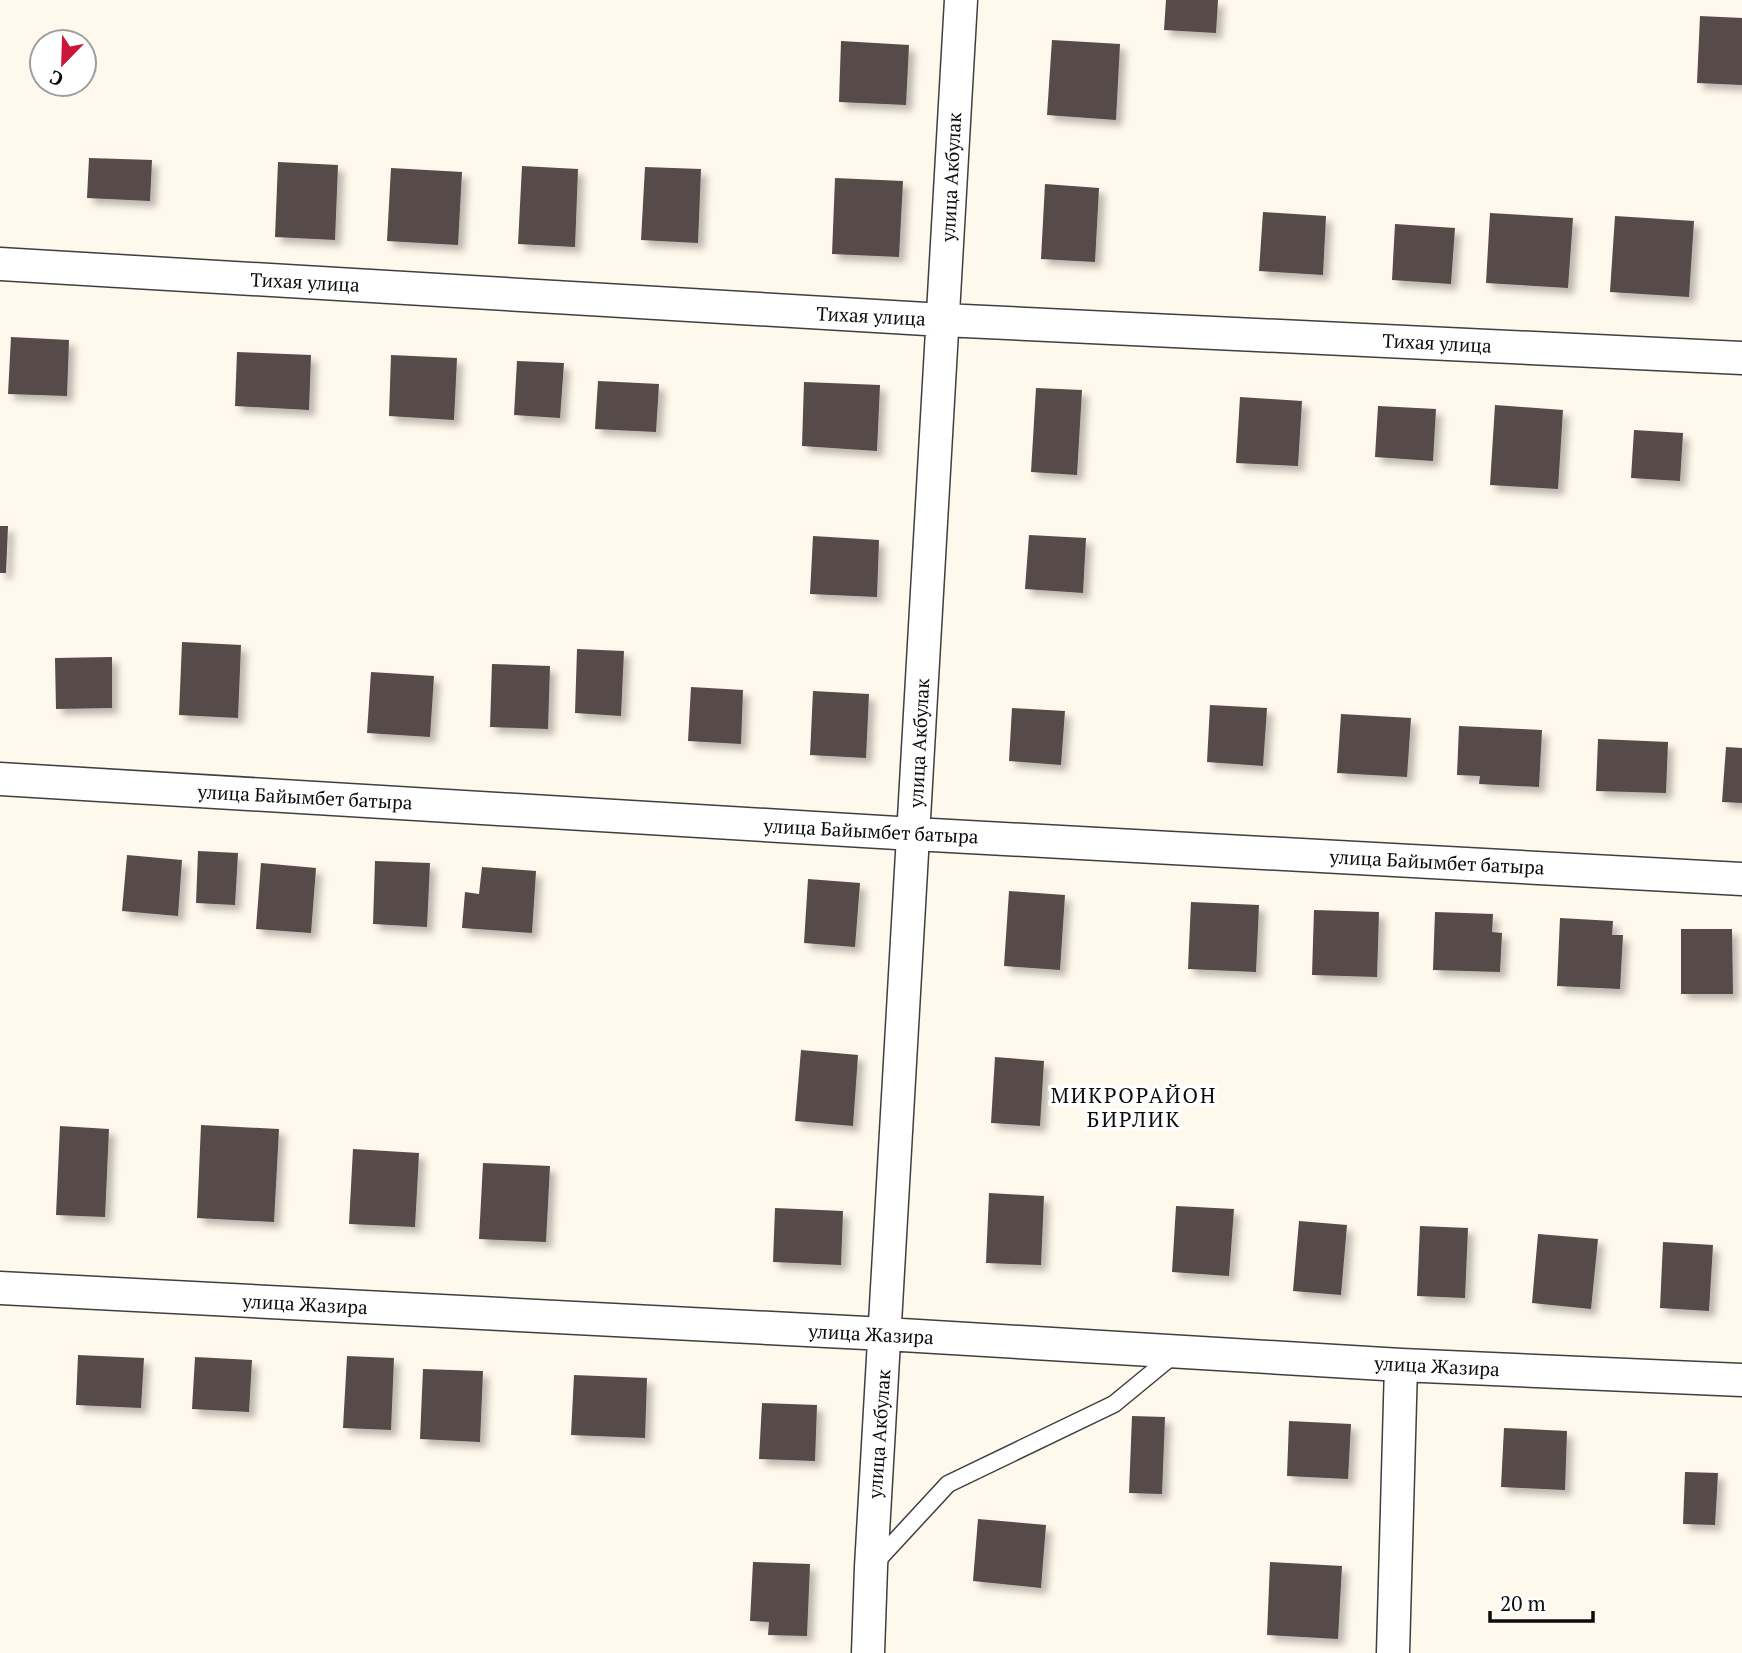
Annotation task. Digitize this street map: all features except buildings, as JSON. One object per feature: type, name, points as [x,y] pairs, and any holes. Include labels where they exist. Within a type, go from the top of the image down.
[{"type":"street","name":"улица Акбулак","points":[[868,1653],[961,0]]},
{"type":"street","name":"Тихая улица","points":[[0,264],[943,320],[1742,358]]},
{"type":"street","name":"улица Байымбет батыра","points":[[0,779],[914,834],[1742,879]]},
{"type":"street","name":"улица Жазира","points":[[0,1288],[886,1334],[1401,1365],[1742,1380]]},
{"type":"street","points":[[1393,1653],[1401,1365]]},
{"type":"lane","points":[[871,1567],[948,1484],[1114,1404],[1178,1351]]},
{"type":"district","name":"МИКРОРАЙОН БИРЛИК","points":[[1134,1108]]}]
